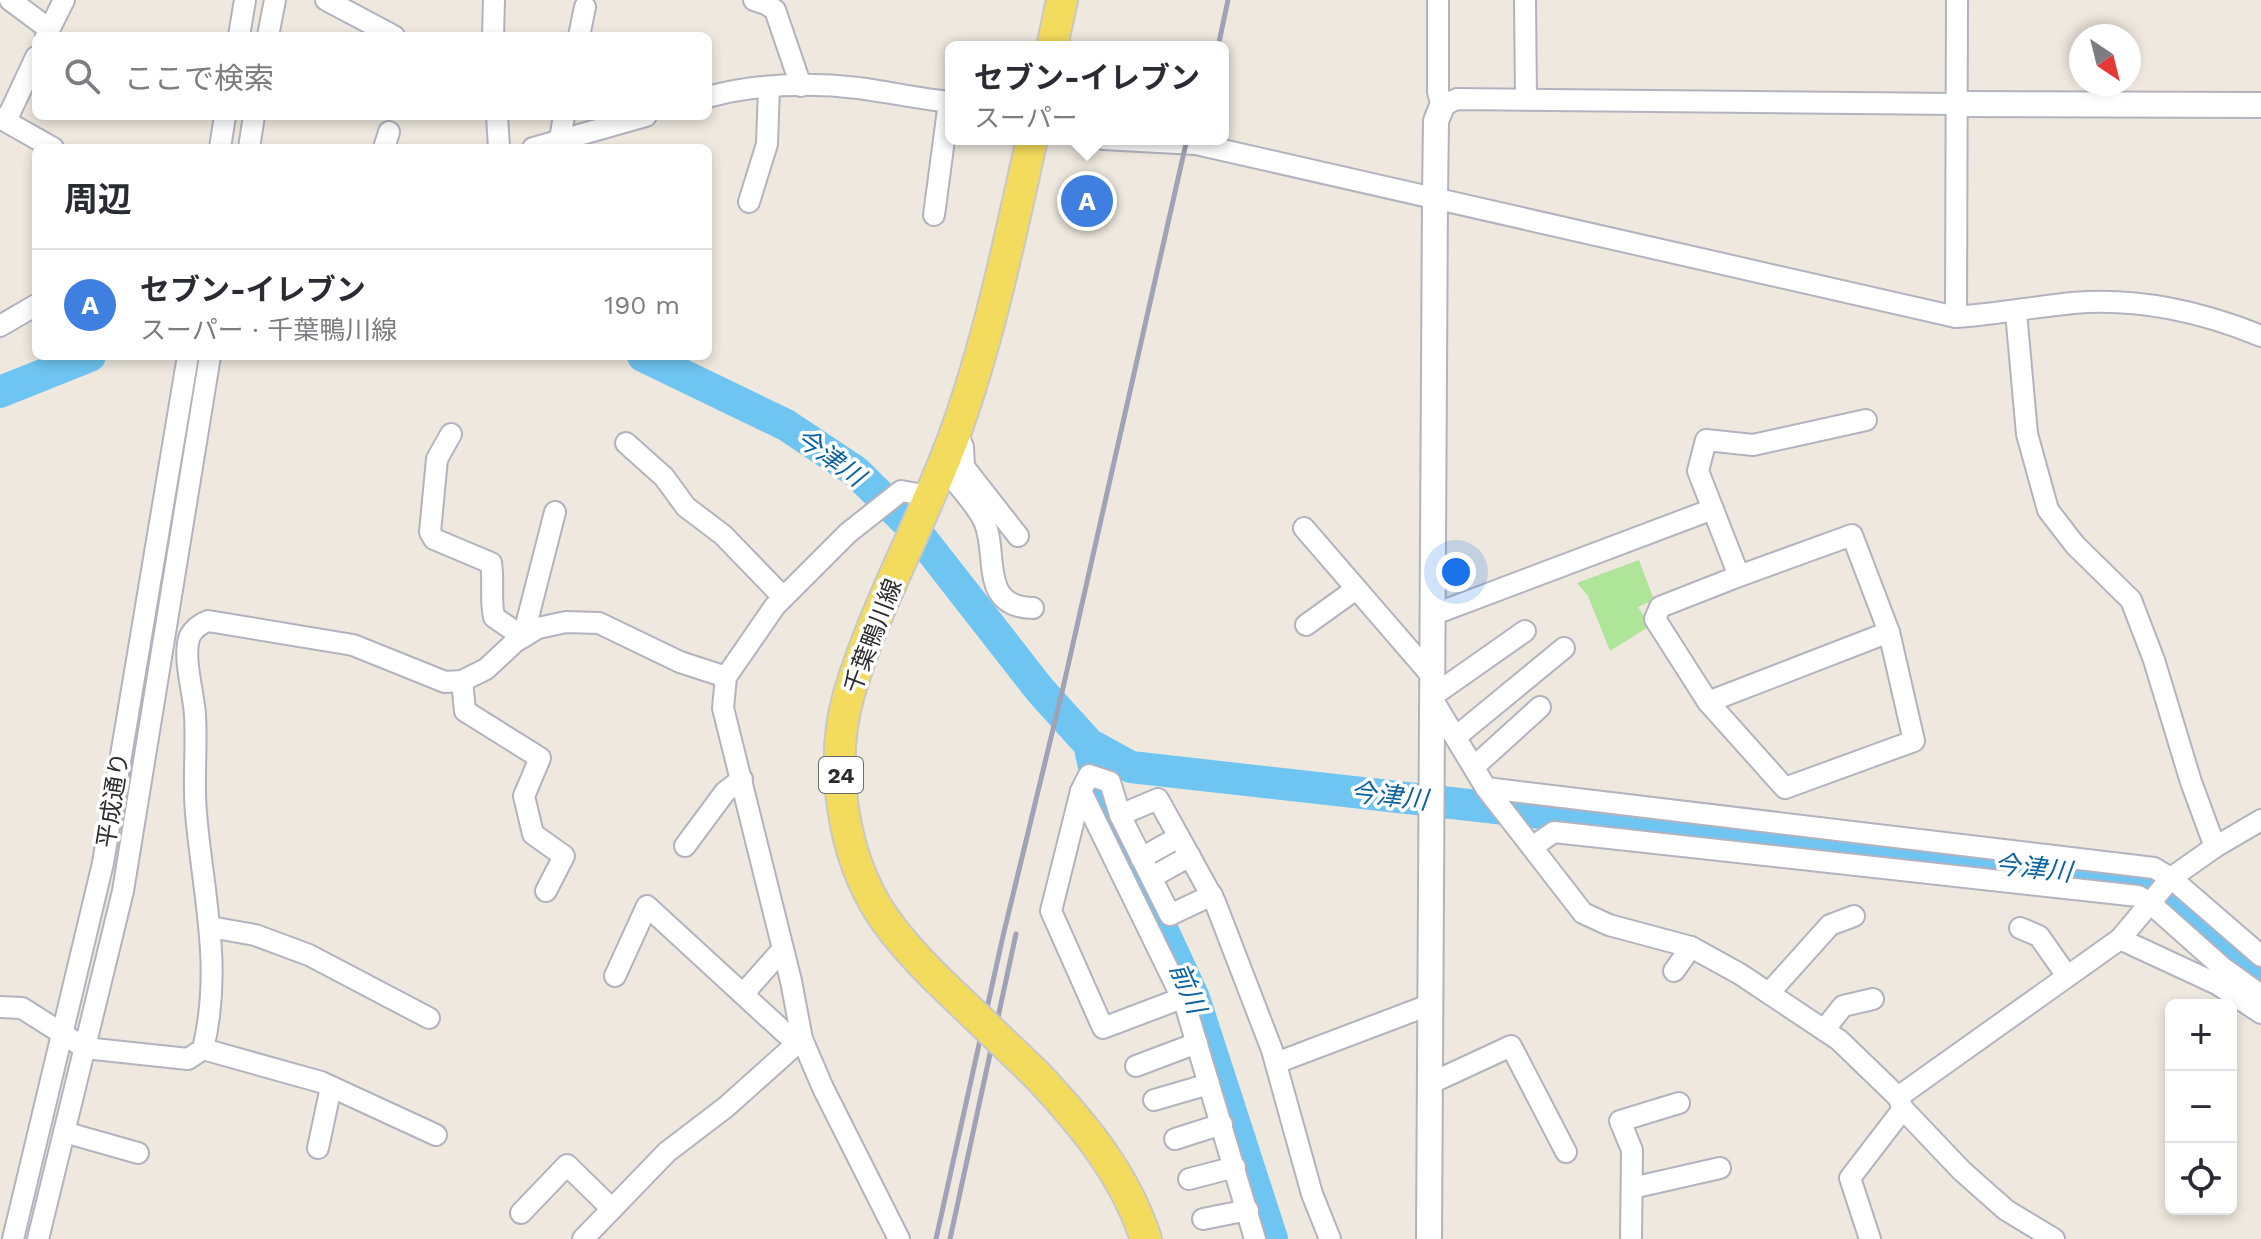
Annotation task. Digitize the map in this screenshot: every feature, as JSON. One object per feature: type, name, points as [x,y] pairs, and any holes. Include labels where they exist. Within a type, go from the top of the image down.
[{"type":"main road","points":[[1053,41],[1062,0]]},
{"type":"main road","name":"千葉鴨川線","points":[[1031,145],[987,335],[956,431],[943,466],[915,493],[905,554],[849,696],[842,737],[843,807],[850,844],[862,879],[881,914],[904,946],[1066,1106],[1111,1164],[1139,1216],[1146,1239]]},
{"type":"street","points":[[10,0],[48,32],[64,0]]},
{"type":"street","points":[[240,32],[245,0]]},
{"type":"street","points":[[269,32],[275,0]]},
{"type":"street","points":[[326,0],[386,32]]},
{"type":"street","points":[[493,32],[494,0]]},
{"type":"street","points":[[754,0],[775,10],[801,86]]},
{"type":"street","points":[[1429,1239],[1435,197],[1436,121],[1442,106],[1438,92],[1438,0]]},
{"type":"street","points":[[1525,0],[1526,99]]},
{"type":"street","points":[[1956,317],[1957,0]]},
{"type":"street","points":[[580,32],[585,7]]},
{"type":"street","points":[[32,65],[3,120],[46,144]]},
{"type":"street","points":[[712,96],[769,87],[801,86],[858,88],[945,101]]},
{"type":"street","points":[[749,202],[767,144],[769,87]]},
{"type":"street","points":[[1442,106],[1457,99],[2261,105]]},
{"type":"street","points":[[221,144],[224,120]]},
{"type":"street","points":[[250,144],[253,120]]},
{"type":"street","points":[[497,120],[499,144]]},
{"type":"street","points":[[560,139],[563,120]]},
{"type":"street","points":[[545,144],[631,120]]},
{"type":"street","points":[[934,215],[945,137]]},
{"type":"street","points":[[1200,145],[1956,317],[2075,303],[2131,303],[2197,314],[2261,336]]},
{"type":"street","points":[[0,326],[32,307]]},
{"type":"street","points":[[2016,312],[2027,434],[2048,510],[2075,545],[2131,600],[2154,660],[2191,782],[2215,847]]},
{"type":"street","name":"平成通り","points":[[13,1239],[103,863],[187,360]]},
{"type":"street","name":"平成通り","points":[[38,1239],[123,891],[209,360]]},
{"type":"street","points":[[1739,576],[1698,471],[1706,440],[1753,445],[1866,421]]},
{"type":"street","points":[[956,431],[963,447],[964,467],[1018,536]]},
{"type":"street","points":[[451,434],[437,459],[430,532],[434,539],[491,563],[494,617],[523,637]]},
{"type":"street","points":[[626,443],[664,477],[686,507],[723,535],[783,597]]},
{"type":"street","points":[[943,466],[984,522],[994,583],[1009,602],[1022,608],[1033,608]]},
{"type":"street","points":[[899,1239],[799,1041],[791,981],[723,708],[726,677],[783,597],[848,533],[873,513],[915,493]]},
{"type":"street","points":[[1432,615],[1713,509]]},
{"type":"street","points":[[523,637],[555,512]]},
{"type":"street","points":[[1304,528],[1431,686],[1486,788],[1583,913],[1609,925],[1691,947],[1740,974],[1839,1040],[1962,1171],[1995,1200],[2054,1239]]},
{"type":"street","points":[[1852,535],[1889,632],[1914,741],[1785,788],[1708,702],[1655,619],[1660,607],[1739,576],[1852,535]]},
{"type":"street","points":[[1306,625],[1356,589]]},
{"type":"street","points":[[0,1007],[22,1008],[85,1048],[188,1059],[203,1049],[211,1017],[213,955],[196,810],[195,713],[188,654],[193,633],[199,624],[208,621],[353,645],[445,682],[462,681],[486,669],[538,628],[566,622],[599,623],[680,662],[726,677]]},
{"type":"street","points":[[143,624],[193,633]]},
{"type":"street","points":[[1431,686],[1525,631]]},
{"type":"street","points":[[1708,702],[1889,632]]},
{"type":"street","points":[[1457,736],[1564,648]]},
{"type":"street","points":[[462,681],[465,711],[540,758],[524,796],[533,834],[564,856],[546,891]]},
{"type":"street","points":[[1475,766],[1540,707]]},
{"type":"street","points":[[1182,998],[1103,1028],[1051,911],[1081,791],[1089,775],[1110,782],[1120,815],[1170,915],[1212,895]]},
{"type":"street","points":[[685,846],[725,792],[742,779]]},
{"type":"street","points":[[1486,788],[2154,868],[2171,878],[2261,956]]},
{"type":"street","points":[[1081,791],[1182,998],[1255,1239]]},
{"type":"street","points":[[1120,815],[1158,799],[1212,895],[1276,1063],[1312,1194],[1330,1239]]},
{"type":"street","points":[[1870,1239],[1850,1178],[1900,1103],[2120,939],[2171,878],[2261,820]]},
{"type":"street","points":[[1532,847],[1554,832],[2138,896],[2150,903],[2222,967],[2261,995]]},
{"type":"street","points":[[1141,858],[1179,837]]},
{"type":"street","points":[[1152,877],[1190,856]]},
{"type":"street","points":[[615,976],[647,906],[799,1041]]},
{"type":"street","points":[[1769,993],[1830,925],[1854,916]]},
{"type":"street","points":[[210,927],[255,935],[309,955],[429,1018]]},
{"type":"street","points":[[2020,928],[2039,936],[2067,976]]},
{"type":"street","points":[[2120,939],[2217,984],[2261,1013]]},
{"type":"street","points":[[1674,971],[1691,947]]},
{"type":"street","points":[[743,994],[782,950]]},
{"type":"street","points":[[1824,1030],[1843,1006],[1873,999]]},
{"type":"street","points":[[1276,1063],[1429,1005]]},
{"type":"street","points":[[583,1239],[667,1152],[726,1107],[799,1041]]},
{"type":"street","points":[[1136,1066],[1197,1043]]},
{"type":"street","points":[[1429,1084],[1511,1046],[1566,1152]]},
{"type":"street","points":[[203,1049],[331,1087],[436,1135]]},
{"type":"street","points":[[1154,1100],[1209,1084]]},
{"type":"street","points":[[318,1148],[331,1087]]},
{"type":"street","points":[[1631,1239],[1632,1150],[1620,1121],[1679,1103]]},
{"type":"street","points":[[1175,1139],[1222,1124]]},
{"type":"street","points":[[64,1132],[138,1153]]},
{"type":"street","points":[[521,1213],[567,1165],[612,1209]]},
{"type":"street","points":[[1189,1179],[1235,1167]]},
{"type":"street","points":[[1632,1188],[1720,1168]]},
{"type":"street","points":[[1203,1219],[1248,1210]]},
{"type":"green space","points":[[1639,560],[1654,600],[1638,607],[1650,626],[1610,651],[1588,596],[1577,583]]},
{"type":"waterway","name":"今津川","points":[[0,392],[80,360]]},
{"type":"waterway","name":"今津川","points":[[651,360],[786,425],[855,471],[915,530],[1040,690],[1089,744],[1131,767],[2155,882],[2261,972]]},
{"type":"waterway","name":"前川","points":[[1090,748],[1100,795],[1194,998],[1272,1239]]},
{"type":"railway","points":[[1219,41],[1228,0]]},
{"type":"railway","points":[[936,1239],[1186,145]]},
{"type":"railway","points":[[950,1239],[1016,934]]},
{"type":"place","name":"セブン-イレブン","points":[[1087,201]]}]
